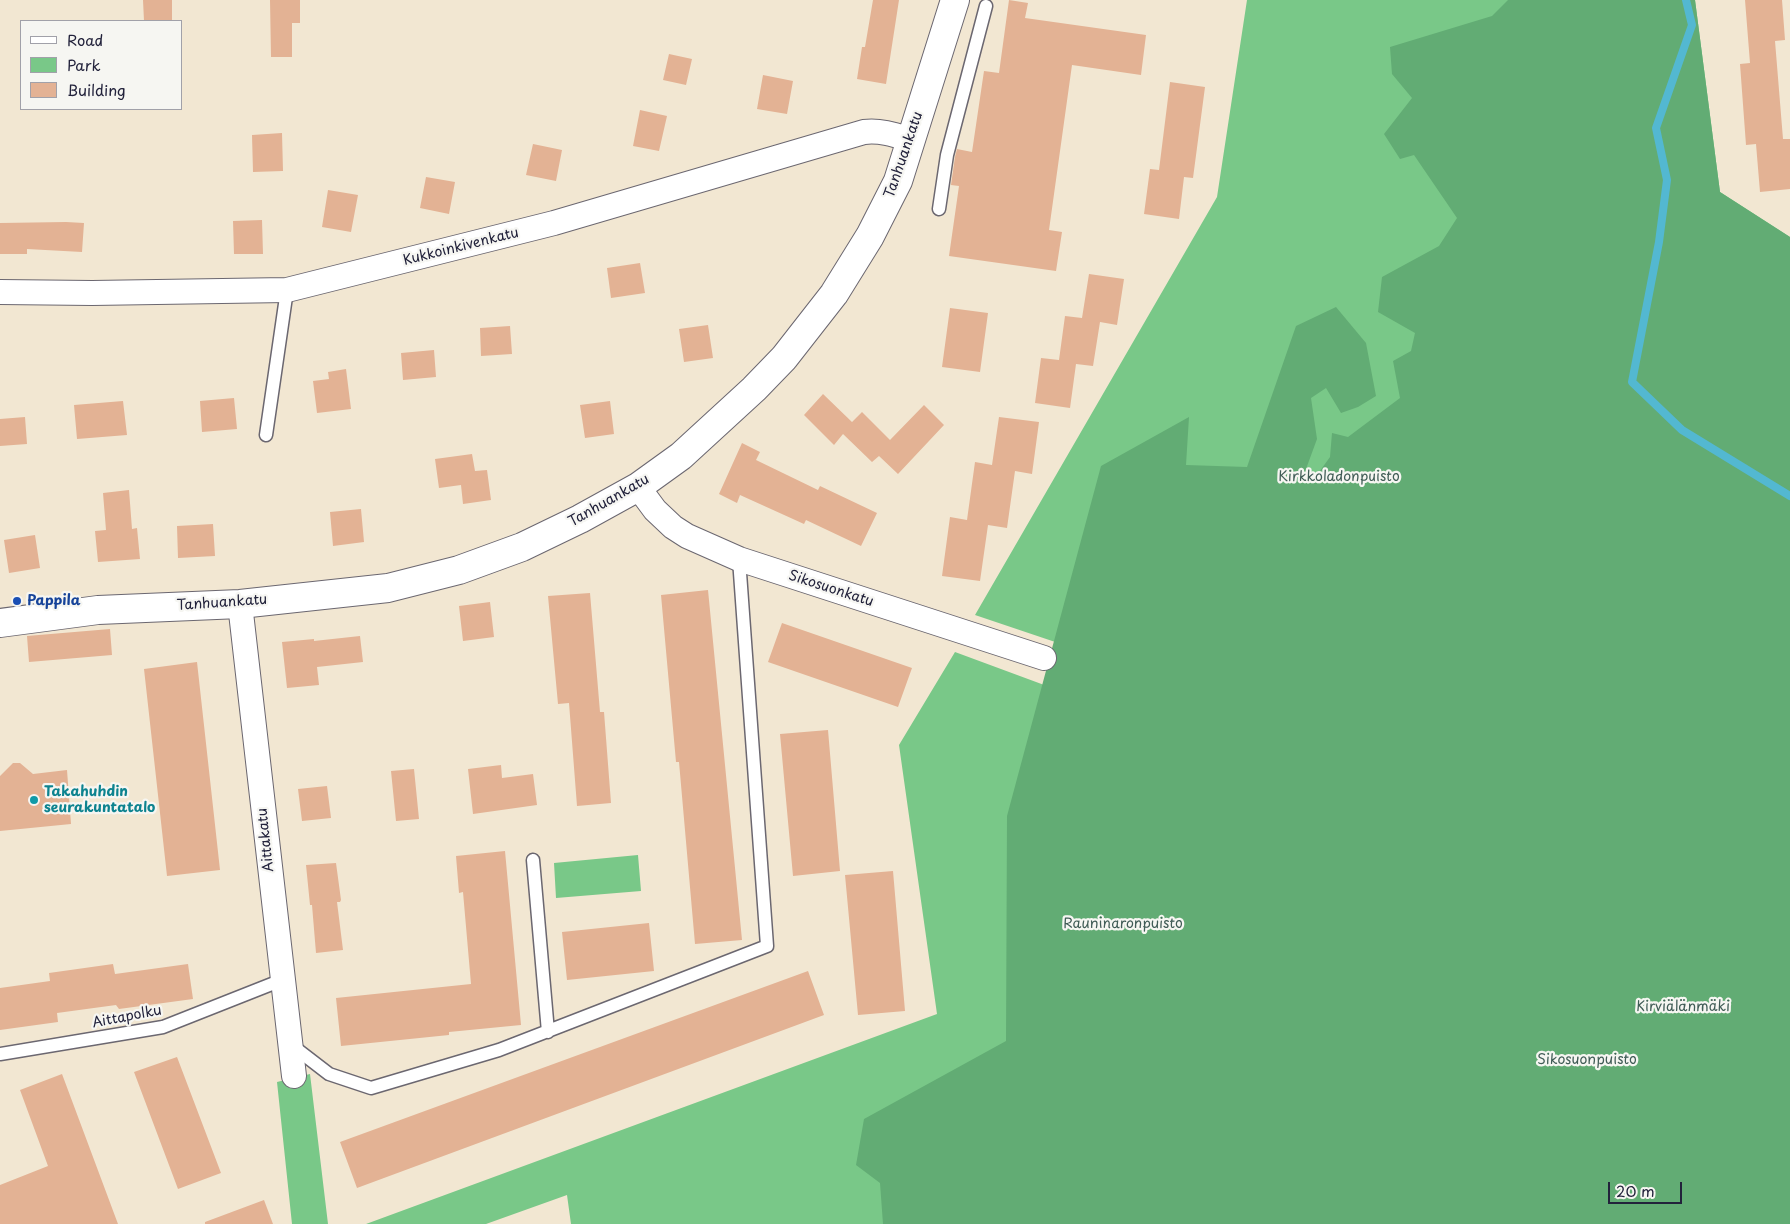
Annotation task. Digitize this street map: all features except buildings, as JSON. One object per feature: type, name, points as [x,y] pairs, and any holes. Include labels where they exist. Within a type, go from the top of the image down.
[{"type":"street","name":"Tanhuankatu","points":[[0,623],[98,610],[240,604],[388,588],[459,570],[522,547],[580,519],[638,487],[681,456],[720,423],[776,367],[834,294],[870,236],[898,180],[955,0]]},
{"type":"street","name":"Kukkoinkivenkatu","points":[[0,292],[92,293],[287,290],[554,223],[864,132],[888,133],[911,140]]},
{"type":"street","name":"Sikosuonkatu","points":[[638,487],[655,510],[673,527],[687,536],[739,559],[1044,658]]},
{"type":"street","name":"Aittakatu","points":[[240,604],[294,1076]]},
{"type":"lane","points":[[939,209],[947,155],[986,6]]},
{"type":"lane","points":[[266,436],[287,290]]},
{"type":"lane","points":[[290,1044],[329,1074],[371,1088],[499,1050],[767,946],[739,559]]},
{"type":"lane","points":[[533,860],[548,1032]]},
{"type":"lane","name":"Aittapolku","points":[[0,1054],[163,1027],[282,980]]},
{"type":"green space","name":"Kirkkoladonpuisto","points":[[1247,0],[1695,0],[1720,192],[1790,237],[1272,715],[975,615],[1217,197]]},
{"type":"green space","points":[[1508,0],[1695,0],[1720,192],[1790,237],[1790,1224],[883,1224],[880,1183],[856,1165],[864,1119],[1006,1041],[1007,816],[1101,466],[1189,417],[1186,465],[1247,467],[1296,326],[1336,307],[1366,343],[1376,396],[1358,407],[1341,413],[1326,388],[1311,398],[1317,439],[1306,469],[1317,475],[1330,457],[1332,433],[1348,437],[1400,398],[1393,361],[1411,351],[1415,333],[1378,312],[1382,277],[1439,246],[1457,218],[1414,155],[1400,159],[1384,134],[1412,98],[1392,74],[1390,47],[1492,16]]},
{"type":"green space","name":"Rauninaronpuisto","points":[[955,652],[1255,763],[1151,1224],[571,1224],[567,1195],[486,1224],[366,1224],[937,1014],[899,745]]},
{"type":"green space","points":[[638,855],[641,891],[556,898],[554,863]]},
{"type":"green space","points":[[310,1074],[328,1224],[292,1224],[277,1082]]},
{"type":"waterway","points":[[1686,0],[1692,25],[1656,128],[1667,180],[1659,242],[1632,382],[1682,430],[1790,496]]},
{"type":"place","name":"Pappila","points":[[17,601]]},
{"type":"place","name":"Takahuhdin seurakuntatalo","points":[[34,800]]},
{"type":"park label","name":"Kirviälänmäki","points":[[1683,1007]]},
{"type":"park label","name":"Sikosuonpuisto","points":[[1587,1060]]}]
